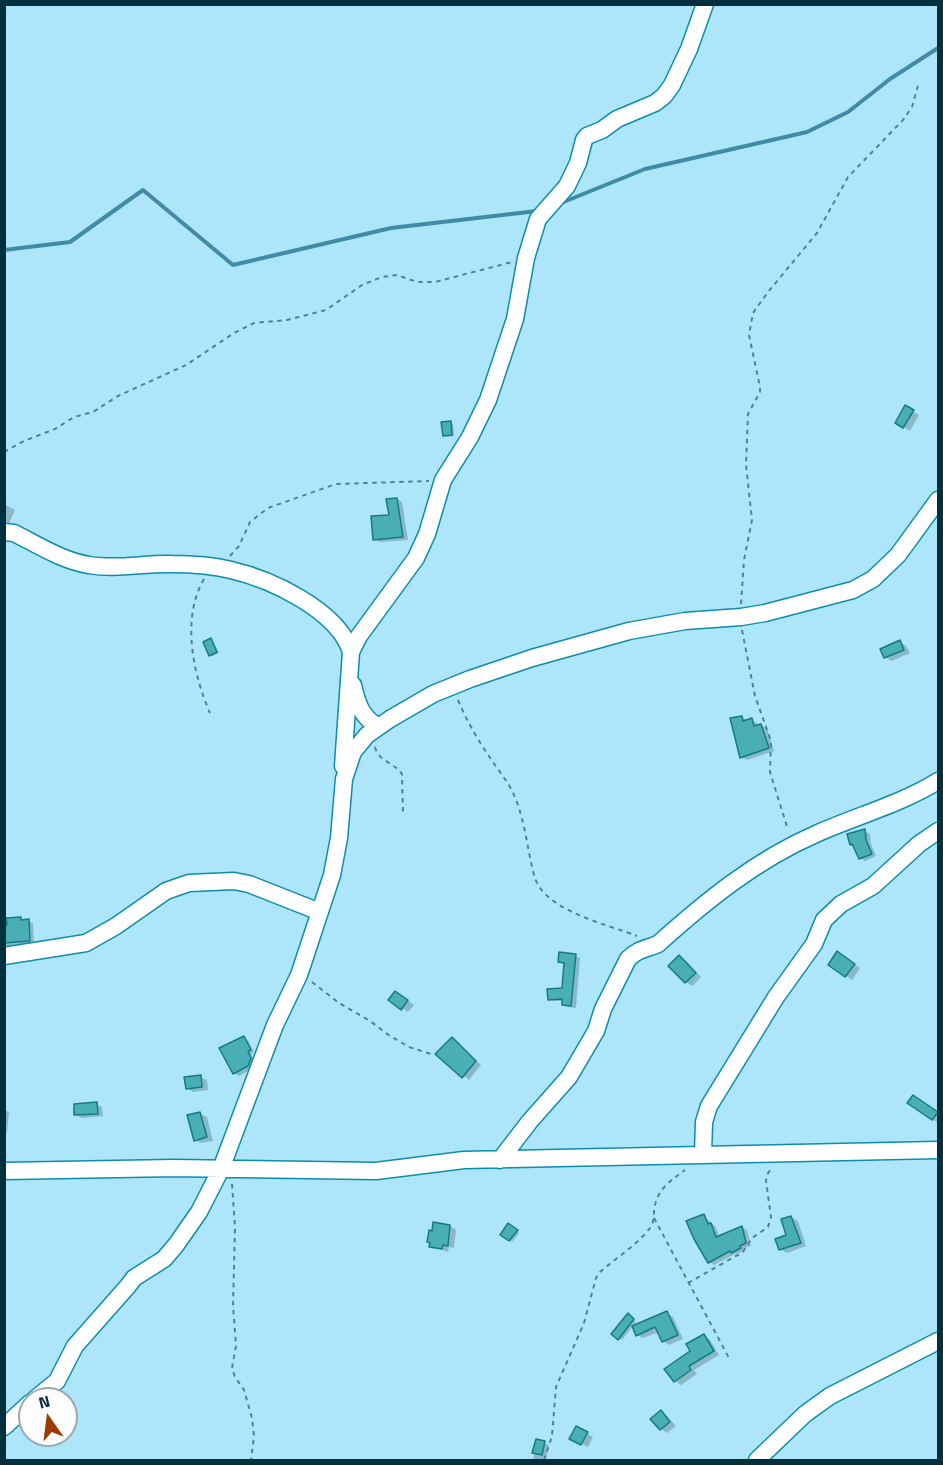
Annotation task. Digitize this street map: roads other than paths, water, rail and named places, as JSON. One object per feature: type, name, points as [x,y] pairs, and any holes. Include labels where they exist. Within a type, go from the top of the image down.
[{"type":"street","points":[[351,652],[359,636],[416,558],[427,534],[443,480],[470,437],[495,382],[515,319],[526,258],[538,219],[567,186],[578,163],[584,140],[617,119],[655,103],[664,96],[680,70],[705,4]]},
{"type":"street","points":[[344,779],[353,752],[360,741],[377,726],[425,698],[452,686],[532,658],[629,631],[685,621],[765,613],[842,594],[863,585],[885,570],[939,500]]},
{"type":"street","points":[[4,532],[14,533],[73,562],[90,566],[173,564],[212,566],[257,578],[310,605],[327,617],[348,642],[351,652],[343,762],[344,779],[337,850],[332,875],[299,975],[275,1025],[227,1169],[176,1245],[164,1259],[134,1278],[75,1346],[57,1381],[50,1387]]},
{"type":"street","points":[[350,676],[360,709],[366,718],[377,726]]},
{"type":"street","points":[[501,1160],[530,1121],[569,1077],[596,1031],[603,1009],[628,958],[640,949],[658,944],[730,883],[794,845],[939,781]]},
{"type":"street","points":[[703,1154],[702,1137],[709,1106],[776,997],[804,959],[824,920],[842,904],[873,886],[919,844],[939,831]]},
{"type":"street","points":[[4,956],[86,943],[116,926],[166,891],[189,883],[234,881],[249,884],[320,912]]},
{"type":"street","points":[[4,1171],[152,1168],[376,1171],[464,1160],[939,1150]]},
{"type":"street","points":[[757,1461],[805,1414],[830,1396],[939,1341]]},
{"type":"street","points":[[4,1427],[18,1414]]},
{"type":"waterway","points":[[561,203],[645,169],[807,132],[848,112],[890,79],[938,48]]},
{"type":"waterway","points":[[4,250],[70,242],[143,190],[233,265],[391,228],[537,211]]}]
